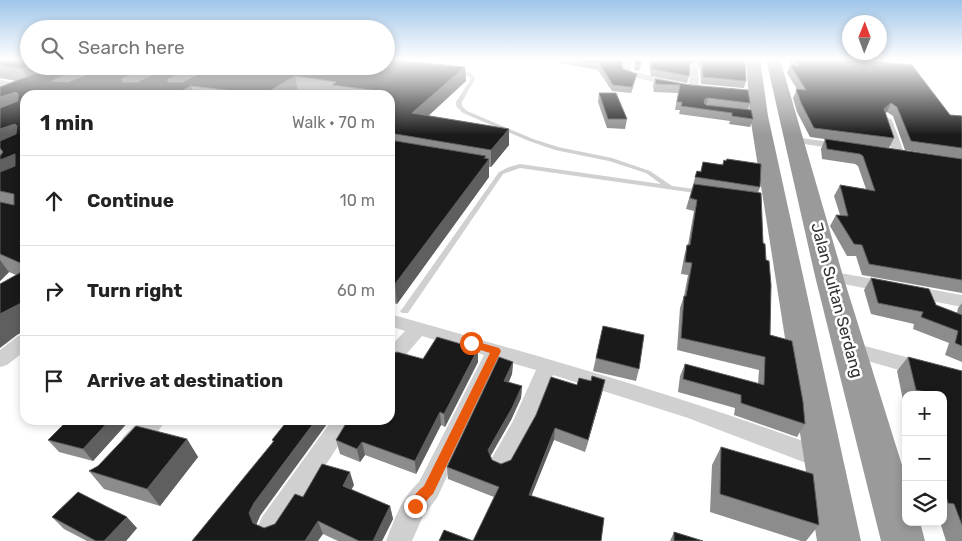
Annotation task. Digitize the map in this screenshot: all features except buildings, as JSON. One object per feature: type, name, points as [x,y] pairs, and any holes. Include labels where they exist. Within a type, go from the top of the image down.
[{"type":"highway","points":[[753,84],[753,104],[839,541]]},
{"type":"highway","name":"Jalan Sultan Serdang","points":[[780,84],[829,276],[903,541]]},
{"type":"highway","points":[[772,203],[813,209]]},
{"type":"street","points":[[11,84],[35,87],[27,90]]},
{"type":"street","points":[[684,84],[699,87],[698,84]]},
{"type":"street","points":[[10,96],[20,92]]},
{"type":"street","points":[[886,118],[899,155]]},
{"type":"street","points":[[794,140],[852,148]]},
{"type":"street","points":[[829,276],[962,301]]},
{"type":"street","points":[[398,316],[419,328],[694,411],[822,458]]},
{"type":"street","points":[[395,354],[419,328]]},
{"type":"street","points":[[0,360],[20,345]]},
{"type":"street","points":[[850,349],[962,380]]},
{"type":"street","points":[[399,541],[421,495],[428,490],[496,351]]},
{"type":"street","points":[[501,463],[522,426],[547,367]]},
{"type":"street","points":[[115,460],[149,425]]},
{"type":"street","points":[[271,526],[341,425]]},
{"type":"lane","points":[[470,84],[459,102],[459,106],[465,112],[548,146],[610,159],[648,172],[671,187]]},
{"type":"lane","points":[[398,316],[501,173],[510,168],[520,166],[707,193]]},
{"type":"lane","points":[[491,171],[501,173]]},
{"type":"route","points":[[415,506],[421,495],[428,490],[496,351],[471,343]]}]
